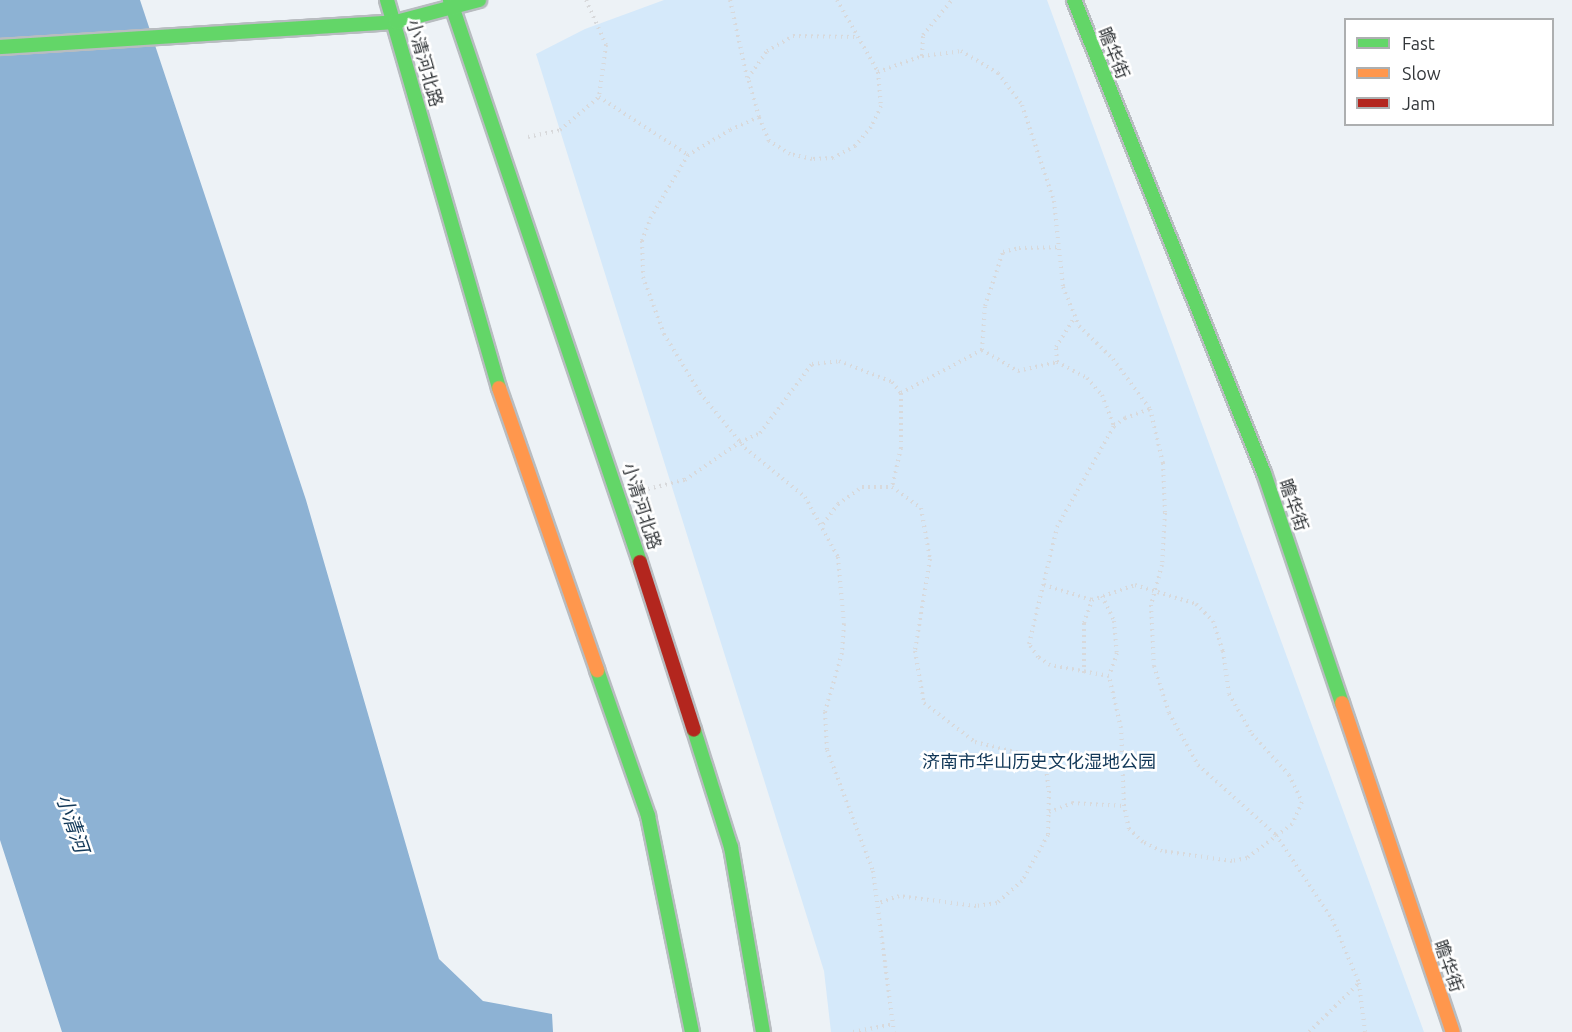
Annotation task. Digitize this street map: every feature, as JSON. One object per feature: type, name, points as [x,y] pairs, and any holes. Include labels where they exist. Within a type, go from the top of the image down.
[{"type":"main road","name":"小清河北路","points":[[387,0],[396,22],[492,369],[648,816],[692,1032]]},
{"type":"main road","points":[[0,47],[154,40],[396,22],[452,4],[479,0]]},
{"type":"main road","name":"瞻华街","points":[[1074,0],[1264,473],[1452,1032]]},
{"type":"main road","name":"小清河北路","points":[[452,4],[620,497],[731,847],[763,1032]]},
{"type":"path","points":[[500,144],[560,130],[599,97],[606,45],[586,0]]},
{"type":"path","points":[[730,0],[748,78],[759,117],[769,141],[790,154],[833,158],[855,146],[871,127],[881,106],[878,72],[837,0]]},
{"type":"path","points":[[922,56],[923,35],[952,0]]},
{"type":"path","points":[[748,78],[767,51],[794,36],[857,37]]},
{"type":"path","points":[[878,72],[922,56],[962,51],[998,74],[1022,105],[1054,201],[1064,286],[1079,326],[1113,359],[1150,409],[1162,463],[1165,513],[1162,565],[1151,605],[1154,666],[1169,713],[1198,765],[1276,835],[1332,919],[1359,983],[1365,1032]]},
{"type":"path","points":[[599,97],[688,156]]},
{"type":"path","points":[[759,117],[730,130],[688,156],[651,217],[642,241],[643,277],[680,363],[740,442],[805,497],[823,524],[838,557],[844,624],[842,653],[825,712],[827,750],[866,847],[879,903],[890,1025],[894,1032]]},
{"type":"path","points":[[982,350],[985,306],[1004,252],[1018,248],[1058,247]]},
{"type":"path","points":[[1058,362],[1056,347],[1076,317]]},
{"type":"path","points":[[982,350],[1018,371],[1058,362],[1087,378],[1102,395],[1114,426]]},
{"type":"path","points":[[901,393],[982,350]]},
{"type":"path","points":[[620,497],[685,480],[740,442],[760,433],[812,364],[840,361],[892,382],[901,393],[901,448],[892,487]]},
{"type":"path","points":[[1109,676],[1050,665],[1038,657],[1029,644],[1057,527],[1114,426],[1125,418],[1150,409]]},
{"type":"path","points":[[823,524],[838,504],[862,487],[892,487],[921,508],[927,525],[930,559],[915,651],[916,677],[924,703],[975,742],[1039,758],[1046,768],[1048,835],[1022,881],[997,903],[976,906],[899,896],[879,903]]},
{"type":"path","points":[[1044,585],[1092,600],[1102,596],[1135,585],[1196,604],[1213,621],[1223,651],[1229,694],[1252,734],[1293,782],[1302,802],[1292,824],[1247,858],[1207,860],[1162,851],[1143,842],[1130,829],[1124,806],[1121,728],[1109,676],[1117,653],[1114,621],[1102,596]]},
{"type":"path","points":[[1084,672],[1084,624],[1092,600]]},
{"type":"path","points":[[1049,812],[1072,802],[1124,806]]},
{"type":"path","points":[[1309,1032],[1359,983]]},
{"type":"path","points":[[853,1032],[890,1025]]},
{"type":"green space","name":"济南市华山历史文化湿地公园","points":[[664,0],[1047,0],[1424,1032],[831,1032],[824,971],[536,54],[585,29]]},
{"type":"water","name":"小清河","points":[[0,0],[140,0],[306,500],[439,959],[483,1001],[552,1014],[553,1032],[62,1032],[0,840]]},
{"type":"traffic: fast","points":[[387,0],[499,388]]},
{"type":"traffic: fast","points":[[450,0],[640,562]]},
{"type":"traffic: fast","points":[[0,47],[396,22],[479,0]]},
{"type":"traffic: fast","points":[[1074,0],[1264,473],[1342,703]]},
{"type":"traffic: fast","points":[[597,670],[648,816],[692,1032]]},
{"type":"traffic: fast","points":[[694,730],[731,847],[763,1032]]},
{"type":"traffic: slow","points":[[499,388],[597,670]]},
{"type":"traffic: slow","points":[[1342,703],[1453,1032]]},
{"type":"traffic: jam","points":[[640,562],[694,730]]}]
